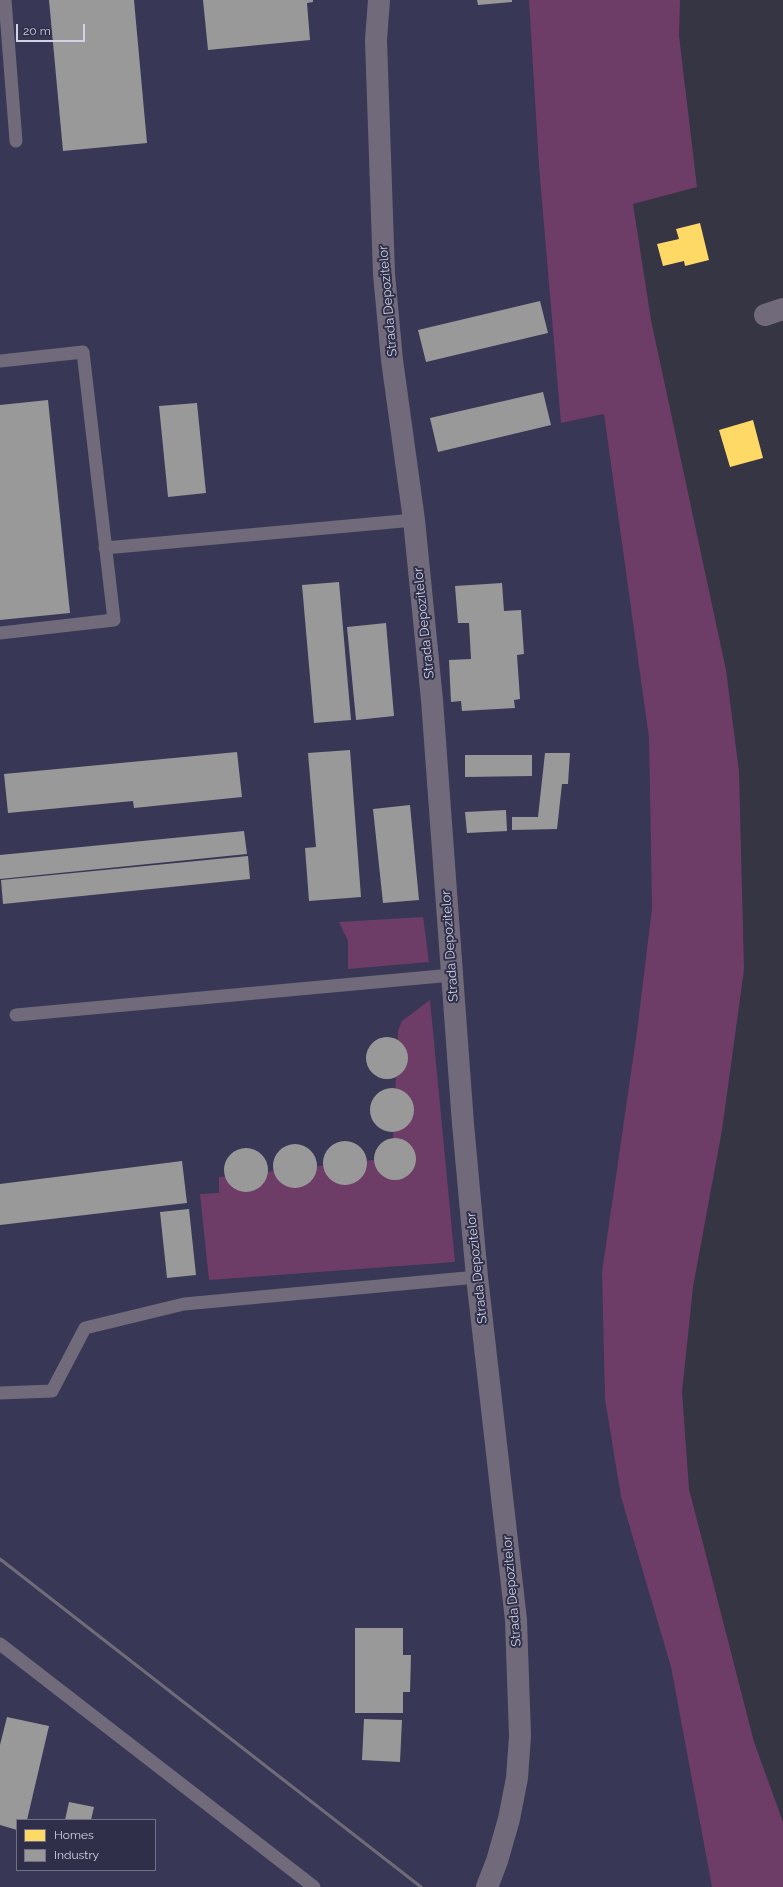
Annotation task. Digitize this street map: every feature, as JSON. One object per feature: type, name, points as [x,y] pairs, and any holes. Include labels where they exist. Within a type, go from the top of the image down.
[{"type":"street","name":"Strada Depozitelor","points":[[379,0],[376,40],[384,274],[392,360],[414,520],[432,700],[463,1124],[477,1277],[516,1620],[520,1736],[517,1778],[509,1820],[487,1887]]},
{"type":"lane","points":[[5,0],[16,141]]},
{"type":"lane","points":[[0,361],[83,352],[114,620],[0,633]]},
{"type":"lane","points":[[105,548],[414,520]]},
{"type":"lane","points":[[16,1015],[452,975]]},
{"type":"lane","points":[[0,1393],[52,1391],[85,1328],[184,1304],[477,1277]]},
{"type":"lane","points":[[0,1644],[314,1887]]},
{"type":"shaded area","points":[[0,0],[529,0],[539,167],[562,423],[604,414],[649,738],[652,908],[637,1031],[602,1272],[605,1399],[621,1497],[671,1667],[712,1887],[0,1887]]},
{"type":"shaded area","points":[[529,0],[680,0],[679,36],[697,187],[633,204],[651,320],[726,670],[739,772],[744,970],[722,1130],[693,1287],[682,1392],[689,1489],[754,1742],[783,1822],[783,1887],[712,1887],[671,1667],[621,1497],[605,1399],[602,1272],[637,1031],[652,908],[649,738],[604,414],[561,423],[539,167]]},
{"type":"shaded area","points":[[423,917],[429,962],[348,969],[348,941],[339,922]]},
{"type":"shaded area","points":[[430,1000],[455,1262],[209,1280],[200,1194],[219,1193],[219,1177],[392,1158],[398,1031],[402,1021]]},
{"type":"building: Homes","points":[[700,223],[709,260],[685,266],[684,261],[663,266],[657,244],[679,239],[676,229]]},
{"type":"building: Homes","points":[[753,420],[763,458],[730,467],[719,430]]},
{"type":"building: Industry","points":[[49,0],[134,0],[147,143],[63,151]]},
{"type":"building: Industry","points":[[203,0],[313,0],[313,2],[307,3],[310,40],[208,50]]},
{"type":"building: Industry","points":[[477,0],[512,0],[512,2],[478,5]]},
{"type":"building: Industry","points":[[540,301],[548,333],[426,362],[418,330]]},
{"type":"building: Industry","points":[[543,392],[551,425],[438,452],[430,418]]},
{"type":"building: Industry","points":[[48,400],[70,613],[0,620],[0,405]]},
{"type":"building: Industry","points":[[197,403],[206,493],[168,497],[159,406]]},
{"type":"building: Industry","points":[[339,582],[351,720],[314,723],[302,585]]},
{"type":"building: Industry","points":[[502,583],[504,611],[521,610],[524,654],[517,655],[520,699],[514,700],[515,708],[462,711],[461,701],[451,702],[449,660],[471,659],[469,623],[458,623],[455,586]]},
{"type":"building: Industry","points":[[386,623],[394,716],[356,720],[347,627]]},
{"type":"building: Industry","points":[[350,750],[361,897],[309,901],[305,848],[316,847],[308,753]]},
{"type":"building: Industry","points":[[237,752],[242,797],[134,808],[133,801],[8,813],[4,774]]},
{"type":"building: Industry","points":[[545,753],[570,753],[568,784],[562,784],[557,829],[512,830],[512,817],[538,817]]},
{"type":"building: Industry","points":[[465,755],[532,755],[532,776],[465,777]]},
{"type":"building: Industry","points":[[410,805],[419,900],[383,903],[373,809]]},
{"type":"building: Industry","points":[[506,810],[507,831],[467,833],[465,812]]},
{"type":"building: Industry","points":[[244,831],[247,854],[0,879],[0,855]]},
{"type":"building: Industry","points":[[248,856],[250,879],[3,904],[1,880]]},
{"type":"building: Industry","points":[[383,1037],[391,1037],[399,1040],[405,1046],[408,1058],[405,1070],[399,1076],[391,1079],[383,1079],[375,1076],[369,1070],[366,1062],[366,1054],[369,1046],[375,1040]]},
{"type":"building: Industry","points":[[392,1088],[404,1092],[410,1098],[414,1110],[410,1122],[404,1128],[392,1132],[380,1128],[374,1122],[370,1110],[374,1098],[380,1092]]},
{"type":"building: Industry","points":[[395,1138],[410,1144],[416,1159],[410,1174],[395,1180],[380,1174],[374,1159],[380,1144]]},
{"type":"building: Industry","points":[[341,1141],[349,1141],[361,1147],[367,1159],[367,1167],[361,1179],[349,1185],[341,1185],[329,1179],[323,1167],[323,1159],[329,1147]]},
{"type":"building: Industry","points":[[295,1144],[307,1148],[313,1154],[317,1166],[313,1178],[307,1184],[295,1188],[283,1184],[277,1178],[273,1166],[277,1154],[283,1148]]},
{"type":"building: Industry","points":[[242,1148],[250,1148],[262,1154],[268,1166],[268,1174],[262,1186],[250,1192],[242,1192],[230,1186],[224,1174],[224,1166],[230,1154]]},
{"type":"building: Industry","points":[[182,1161],[187,1203],[0,1225],[0,1184]]},
{"type":"building: Industry","points":[[189,1209],[196,1275],[167,1278],[160,1212]]},
{"type":"building: Industry","points":[[355,1628],[403,1628],[403,1655],[411,1655],[410,1692],[403,1692],[403,1713],[355,1713]]},
{"type":"building: Industry","points":[[7,1717],[49,1726],[27,1819],[16,1819],[16,1830],[0,1825],[0,1745]]},
{"type":"building: Industry","points":[[364,1719],[402,1720],[400,1762],[362,1760]]},
{"type":"building: Industry","points":[[69,1802],[94,1807],[91,1819],[65,1819]]},
{"type":"railway","points":[[0,1559],[421,1887]]}]
